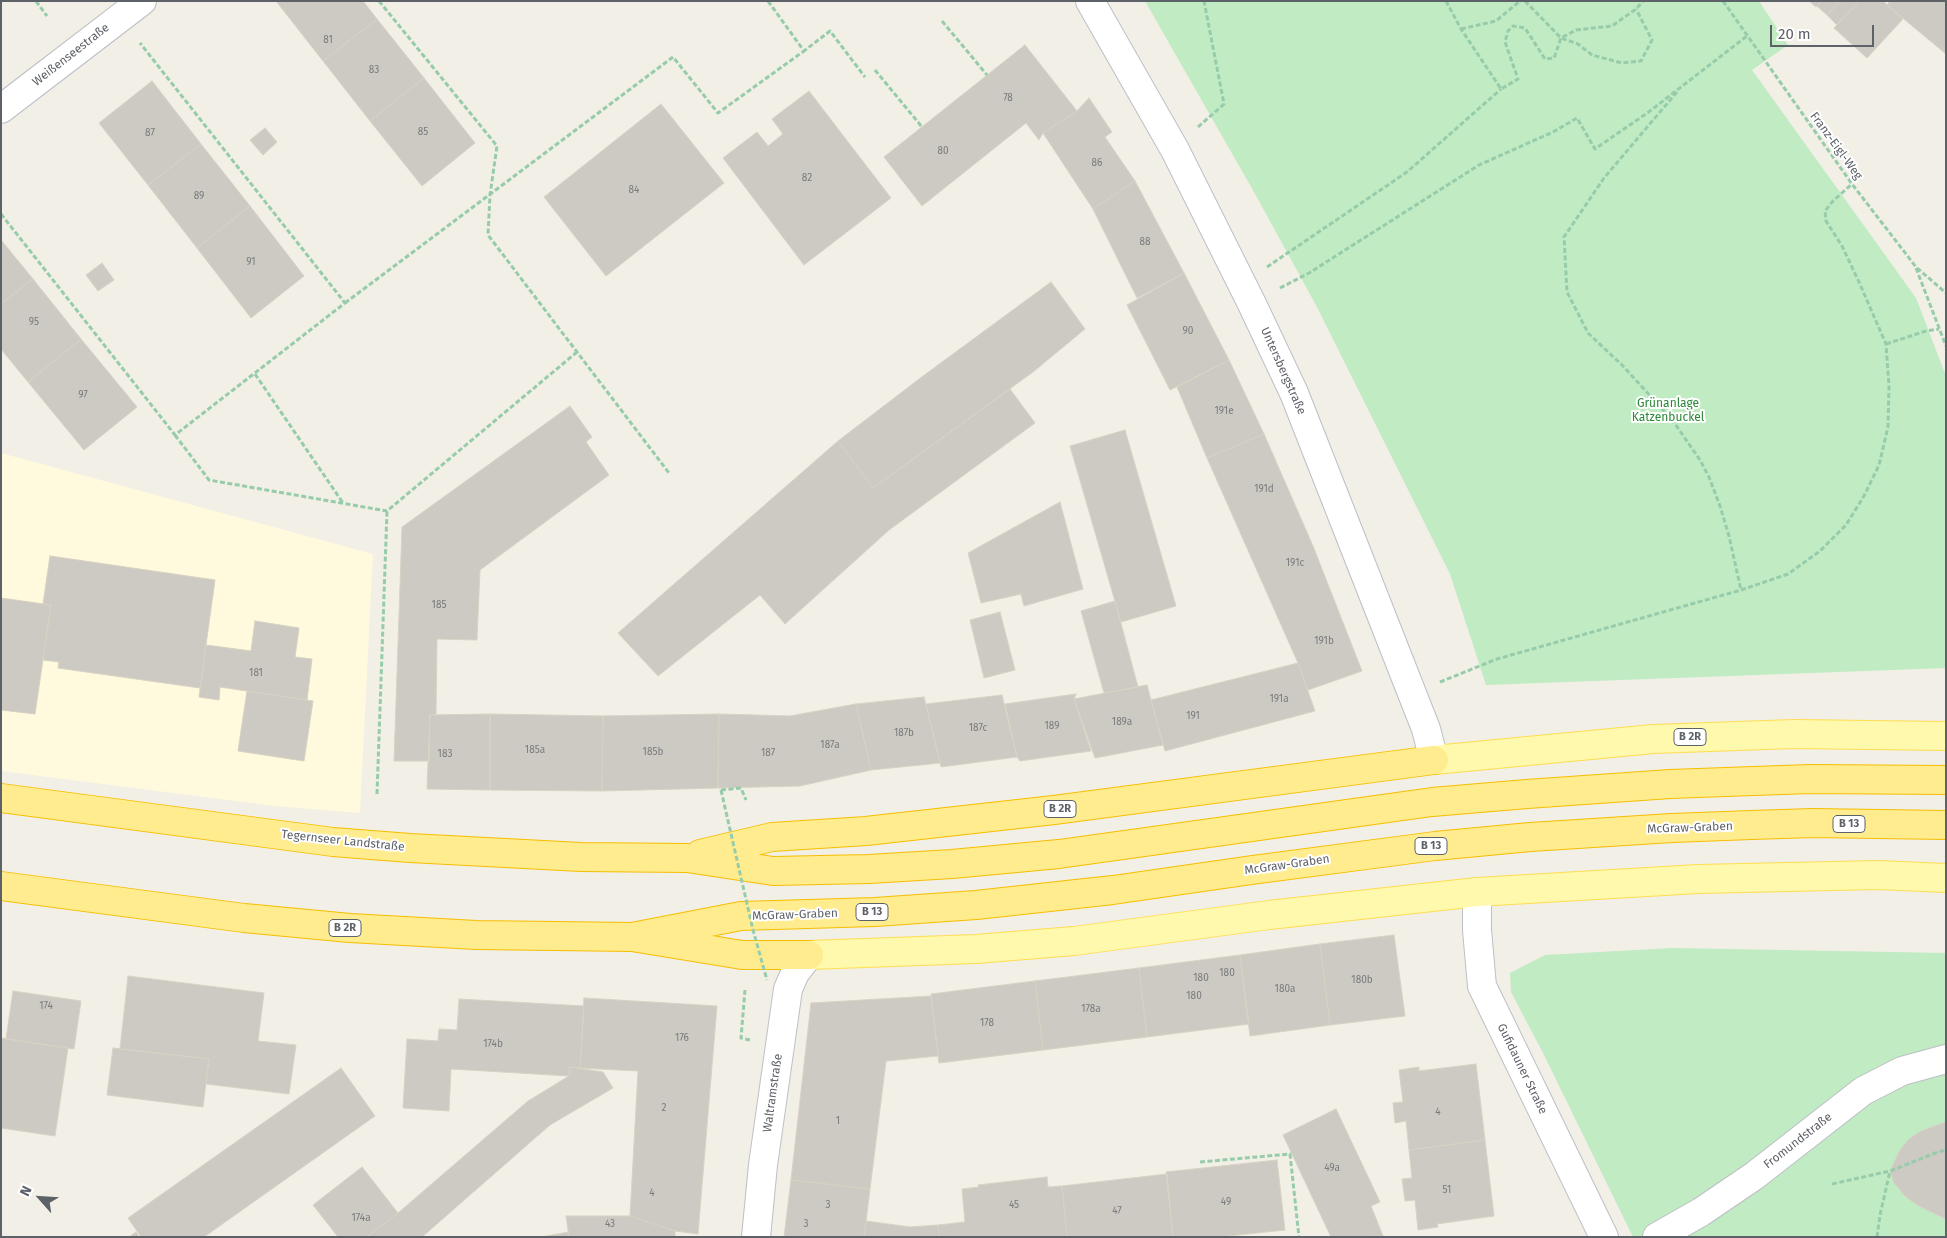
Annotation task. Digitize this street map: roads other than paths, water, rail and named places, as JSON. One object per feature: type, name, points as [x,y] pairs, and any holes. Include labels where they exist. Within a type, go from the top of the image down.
[{"type":"highway","name":"B 2R","points":[[687,858],[772,837],[866,831],[1054,810],[1434,760]]},
{"type":"highway","points":[[687,858],[773,871],[870,869],[952,864],[1060,854],[1432,802],[1518,794],[1679,784],[1810,779],[1946,780]]},
{"type":"highway","name":"Tegernseer Landstraße","points":[[1,798],[333,842],[581,857],[687,858]]},
{"type":"highway","name":"McGraw-Graben","points":[[632,937],[741,916],[875,912],[976,905],[1113,890],[1435,846],[1530,837],[1751,825],[1946,825]]},
{"type":"highway","name":"B 2R","points":[[1,886],[244,918],[350,928],[476,935],[632,937],[742,955],[810,955]]},
{"type":"main road","name":"B 2R","points":[[1434,760],[1654,739],[1794,734],[1946,736]]},
{"type":"main road","name":"B 2R","points":[[810,955],[976,949],[1074,941],[1269,915],[1477,892],[1698,879],[1878,875],[1946,878]]},
{"type":"street","name":"Weißenseestraße","points":[[1,109],[142,1]]},
{"type":"street","name":"Untersbergstraße","points":[[1090,1],[1175,150],[1294,393],[1426,729],[1434,760]]},
{"type":"street","name":"Gufidauner Straße","points":[[1477,892],[1477,930],[1482,986],[1604,1237]]},
{"type":"street","name":"Waltramstraße","points":[[756,1237],[763,1165],[788,989],[795,973],[810,955]]},
{"type":"street","name":"Fromundstraße","points":[[1657,1237],[1701,1212],[1754,1176],[1863,1091],[1902,1071],[1946,1059]]},
{"type":"park label","name":"Grünanlage Katzenbuckel","points":[[1668,411]]}]
